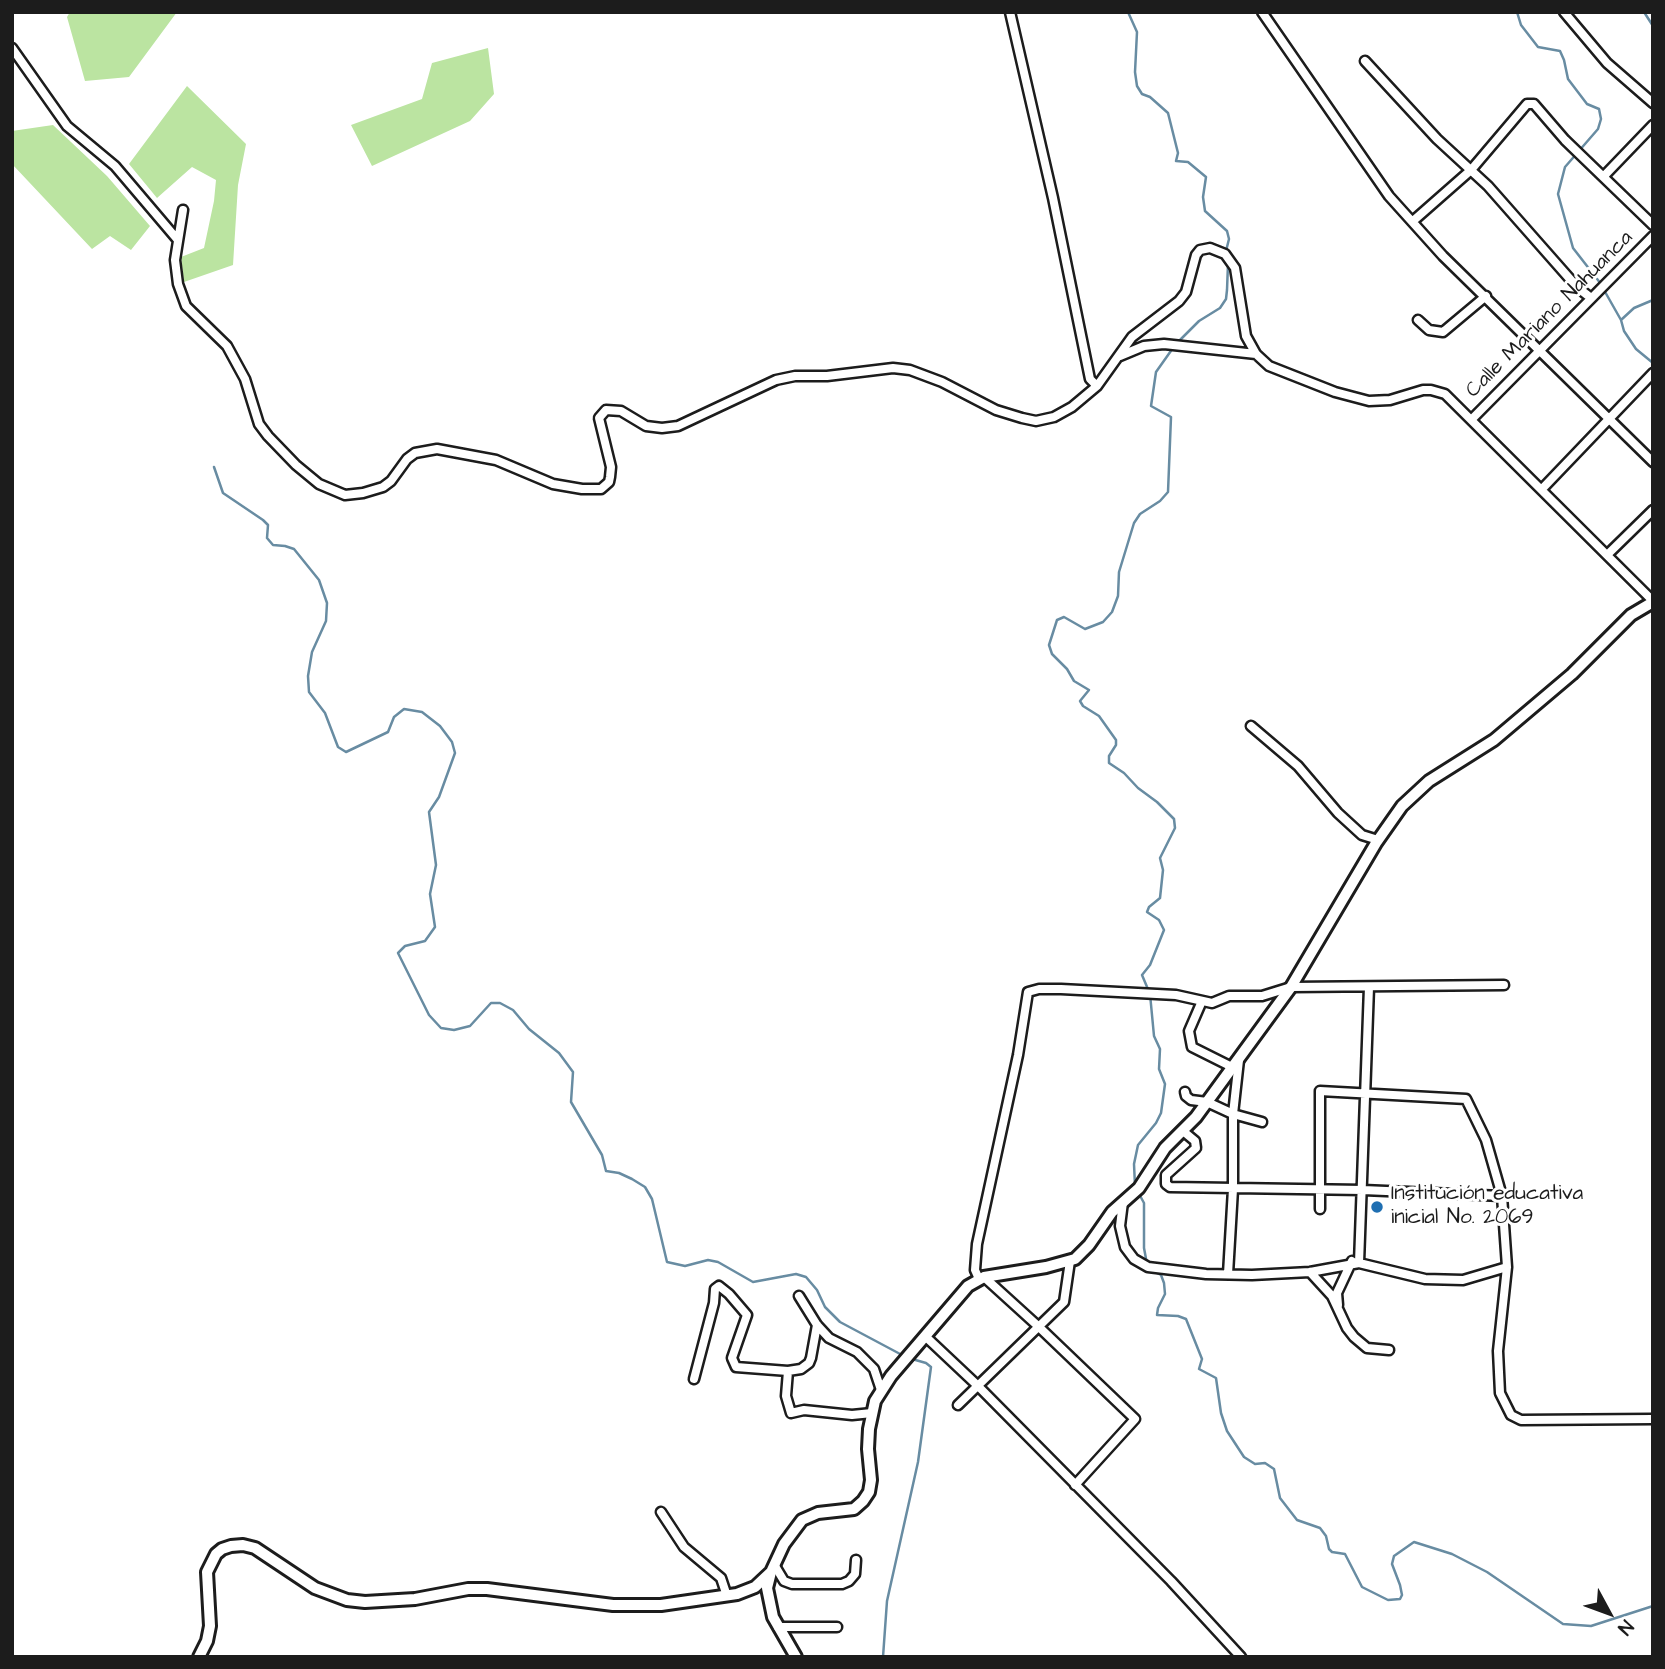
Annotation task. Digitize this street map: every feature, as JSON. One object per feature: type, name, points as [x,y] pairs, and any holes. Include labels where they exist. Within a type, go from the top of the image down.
[{"type":"street","points":[[1010,12],[1053,198],[1090,379],[1097,386]]},
{"type":"street","points":[[1262,12],[1358,155],[1389,196],[1443,256],[1541,349],[1653,462]]},
{"type":"street","points":[[1564,12],[1607,63],[1653,103]]},
{"type":"street","points":[[12,48],[67,127],[115,166],[177,239]]},
{"type":"street","points":[[1365,61],[1412,113],[1488,186],[1577,287],[1591,298]]},
{"type":"street","points":[[1413,221],[1471,170],[1527,104],[1534,104],[1565,140],[1653,225]]},
{"type":"street","points":[[1604,176],[1653,125]]},
{"type":"street","points":[[183,210],[175,260],[181,298],[227,346],[245,379],[259,424],[296,465],[319,484],[345,495],[383,487],[415,453],[438,449],[496,460],[553,484],[582,489],[601,488],[609,482],[611,467],[599,418],[606,410],[621,411],[646,426],[678,426],[776,380],[795,376],[827,376],[893,368],[910,370],[942,382],[996,410],[1036,421],[1054,417],[1072,407],[1097,386],[1132,337],[1179,301],[1186,292],[1196,255],[1200,250],[1210,248],[1225,254],[1235,268],[1246,336],[1256,354],[1276,370],[1369,401],[1390,400],[1423,390],[1438,391],[1454,401],[1653,602],[1631,615],[1574,672],[1494,740],[1429,781],[1412,795],[1378,840],[1291,987],[1206,1102],[1183,1131],[1165,1148],[1139,1188],[1104,1221],[1080,1254],[1070,1261],[981,1278],[968,1286],[906,1358],[881,1390],[872,1413],[867,1450],[871,1480],[866,1497],[854,1509],[818,1513],[802,1520],[784,1544],[773,1569],[767,1588],[768,1598],[778,1627],[796,1657]]},
{"type":"street","name":"Calle Mariano Nahuanca","points":[[1472,419],[1653,236]]},
{"type":"street","points":[[1418,320],[1429,330],[1443,332],[1486,296]]},
{"type":"street","points":[[1120,356],[1144,346],[1164,344],[1256,354]]},
{"type":"street","points":[[1542,489],[1653,373]]},
{"type":"street","points":[[1607,555],[1653,510]]},
{"type":"street","points":[[1251,726],[1298,766],[1354,828],[1362,835],[1378,840]]},
{"type":"street","points":[[1074,1485],[1135,1419],[1040,1327],[975,1270],[977,1244],[1015,1069],[1028,992],[1061,989],[1176,995],[1212,1003],[1231,996],[1262,996],[1291,987],[1504,985]]},
{"type":"street","points":[[1338,1308],[1337,1293],[1360,1249],[1368,987]]},
{"type":"street","points":[[1202,1001],[1189,1031],[1192,1047],[1232,1067]]},
{"type":"street","points":[[1228,1274],[1233,1189],[1233,1114],[1239,1057]]},
{"type":"street","points":[[1320,1209],[1320,1091],[1466,1099],[1486,1140],[1502,1196],[1507,1266],[1498,1351],[1500,1393],[1511,1415],[1521,1420],[1653,1419]]},
{"type":"street","points":[[1185,1092],[1191,1100],[1206,1102],[1233,1114],[1262,1122]]},
{"type":"street","points":[[1183,1131],[1195,1141],[1196,1148],[1166,1175],[1166,1184],[1170,1187],[1363,1190],[1502,1196]]},
{"type":"street","points":[[1124,1202],[1120,1226],[1125,1247],[1145,1267],[1228,1274],[1310,1272],[1354,1263],[1430,1279],[1463,1280],[1507,1266]]},
{"type":"street","points":[[958,1405],[1064,1302],[1070,1261]]},
{"type":"street","points":[[1310,1272],[1321,1281],[1347,1328],[1367,1348],[1389,1350]]},
{"type":"street","points":[[694,1379],[714,1304],[715,1289],[719,1286],[723,1287],[747,1315],[732,1358],[736,1367],[788,1371],[801,1369],[809,1363],[817,1325]]},
{"type":"street","points":[[799,1296],[817,1325],[829,1338],[865,1359],[874,1369],[881,1390]]},
{"type":"street","points":[[925,1336],[1171,1581],[1241,1657]]},
{"type":"street","points":[[788,1371],[786,1396],[791,1413],[804,1410],[852,1415],[872,1413]]},
{"type":"street","points":[[661,1512],[684,1547],[721,1578],[727,1596]]},
{"type":"street","points":[[199,1657],[207,1641],[210,1626],[206,1572],[216,1554],[231,1546],[255,1548],[315,1588],[347,1600],[365,1602],[415,1599],[468,1589],[532,1593],[613,1605],[661,1605],[727,1596],[755,1587],[773,1569]]},
{"type":"street","points":[[773,1569],[784,1581],[792,1584],[842,1584],[855,1574],[856,1560]]},
{"type":"street","points":[[778,1627],[837,1627]]},
{"type":"green space","points":[[70,12],[177,12],[129,77],[85,81],[67,17]]},
{"type":"green space","points":[[488,48],[494,94],[470,121],[372,166],[351,125],[422,99],[432,63]]},
{"type":"green space","points":[[187,86],[246,144],[238,185],[233,265],[184,282],[181,257],[204,248],[216,180],[192,167],[157,198],[129,164]]},
{"type":"green space","points":[[53,125],[107,176],[150,226],[131,250],[110,236],[92,249],[12,164],[12,131]]},
{"type":"waterway","points":[[1128,12],[1137,32],[1137,86],[1142,94],[1150,97],[1168,113],[1178,153],[1176,161],[1188,162],[1206,177],[1203,197],[1205,211],[1227,231],[1229,239],[1226,251]]},
{"type":"waterway","points":[[1517,12],[1521,25],[1538,47],[1560,51],[1568,79],[1587,104],[1599,109],[1601,119],[1598,129],[1565,167],[1558,194],[1573,248],[1601,284]]},
{"type":"waterway","points":[[1644,12],[1653,26]]},
{"type":"waterway","points":[[1177,343],[1199,321],[1220,308],[1226,299],[1228,264]]},
{"type":"waterway","points":[[1604,290],[1636,349],[1653,363]]},
{"type":"waterway","points":[[1621,320],[1634,308],[1653,300]]},
{"type":"waterway","points":[[1135,1186],[1134,1164],[1138,1145],[1161,1113],[1165,1084],[1159,1069],[1160,1049],[1154,1036],[1150,994],[1142,975],[1150,965],[1164,930],[1159,920],[1147,912],[1160,898],[1163,870],[1160,858],[1175,828],[1174,819],[1124,773],[1109,763],[1116,740],[1099,716],[1083,706],[1080,701],[1089,690],[1074,681],[1067,669],[1052,654],[1049,645],[1057,620],[1064,617],[1085,629],[1103,622],[1112,612],[1118,596],[1119,572],[1134,523],[1140,514],[1160,501],[1168,492],[1171,417],[1151,406],[1156,372],[1173,348]]},
{"type":"waterway","points":[[214,467],[223,493],[263,520],[268,525],[267,538],[273,545],[294,549],[319,580],[327,603],[326,621],[312,652],[308,676],[309,692],[325,713],[338,747],[346,752],[388,732],[394,717],[404,709],[422,712],[440,726],[452,742],[455,753],[439,797],[429,812],[436,865],[430,894],[435,927],[425,941],[405,946],[398,953],[429,1015],[441,1028],[454,1030],[470,1026],[491,1003],[500,1003],[513,1010],[529,1029],[559,1053],[573,1072],[571,1102],[602,1155],[606,1171],[632,1179],[645,1187],[652,1199],[667,1262],[685,1266],[708,1260],[718,1262],[753,1282],[796,1274],[806,1277],[817,1290],[825,1307],[840,1322],[902,1355]]},
{"type":"waterway","points":[[1138,1192],[1144,1203],[1144,1248],[1147,1264]]},
{"type":"waterway","points":[[1153,1271],[1161,1275],[1164,1283],[1165,1294],[1157,1315],[1186,1319],[1202,1359],[1199,1369],[1216,1378],[1221,1413],[1227,1431],[1244,1457],[1255,1464],[1265,1463],[1274,1469],[1280,1498],[1297,1520],[1320,1528],[1332,1552],[1345,1554],[1362,1587],[1388,1600],[1400,1599],[1400,1585],[1392,1564],[1394,1556],[1414,1542],[1452,1554],[1487,1572],[1563,1624],[1591,1626],[1653,1606]]},
{"type":"waterway","points":[[883,1657],[887,1601],[918,1462],[931,1367],[912,1359]]},
{"type":"place","name":"Institución educativa inicial No. 2069","points":[[1377,1207]]}]
